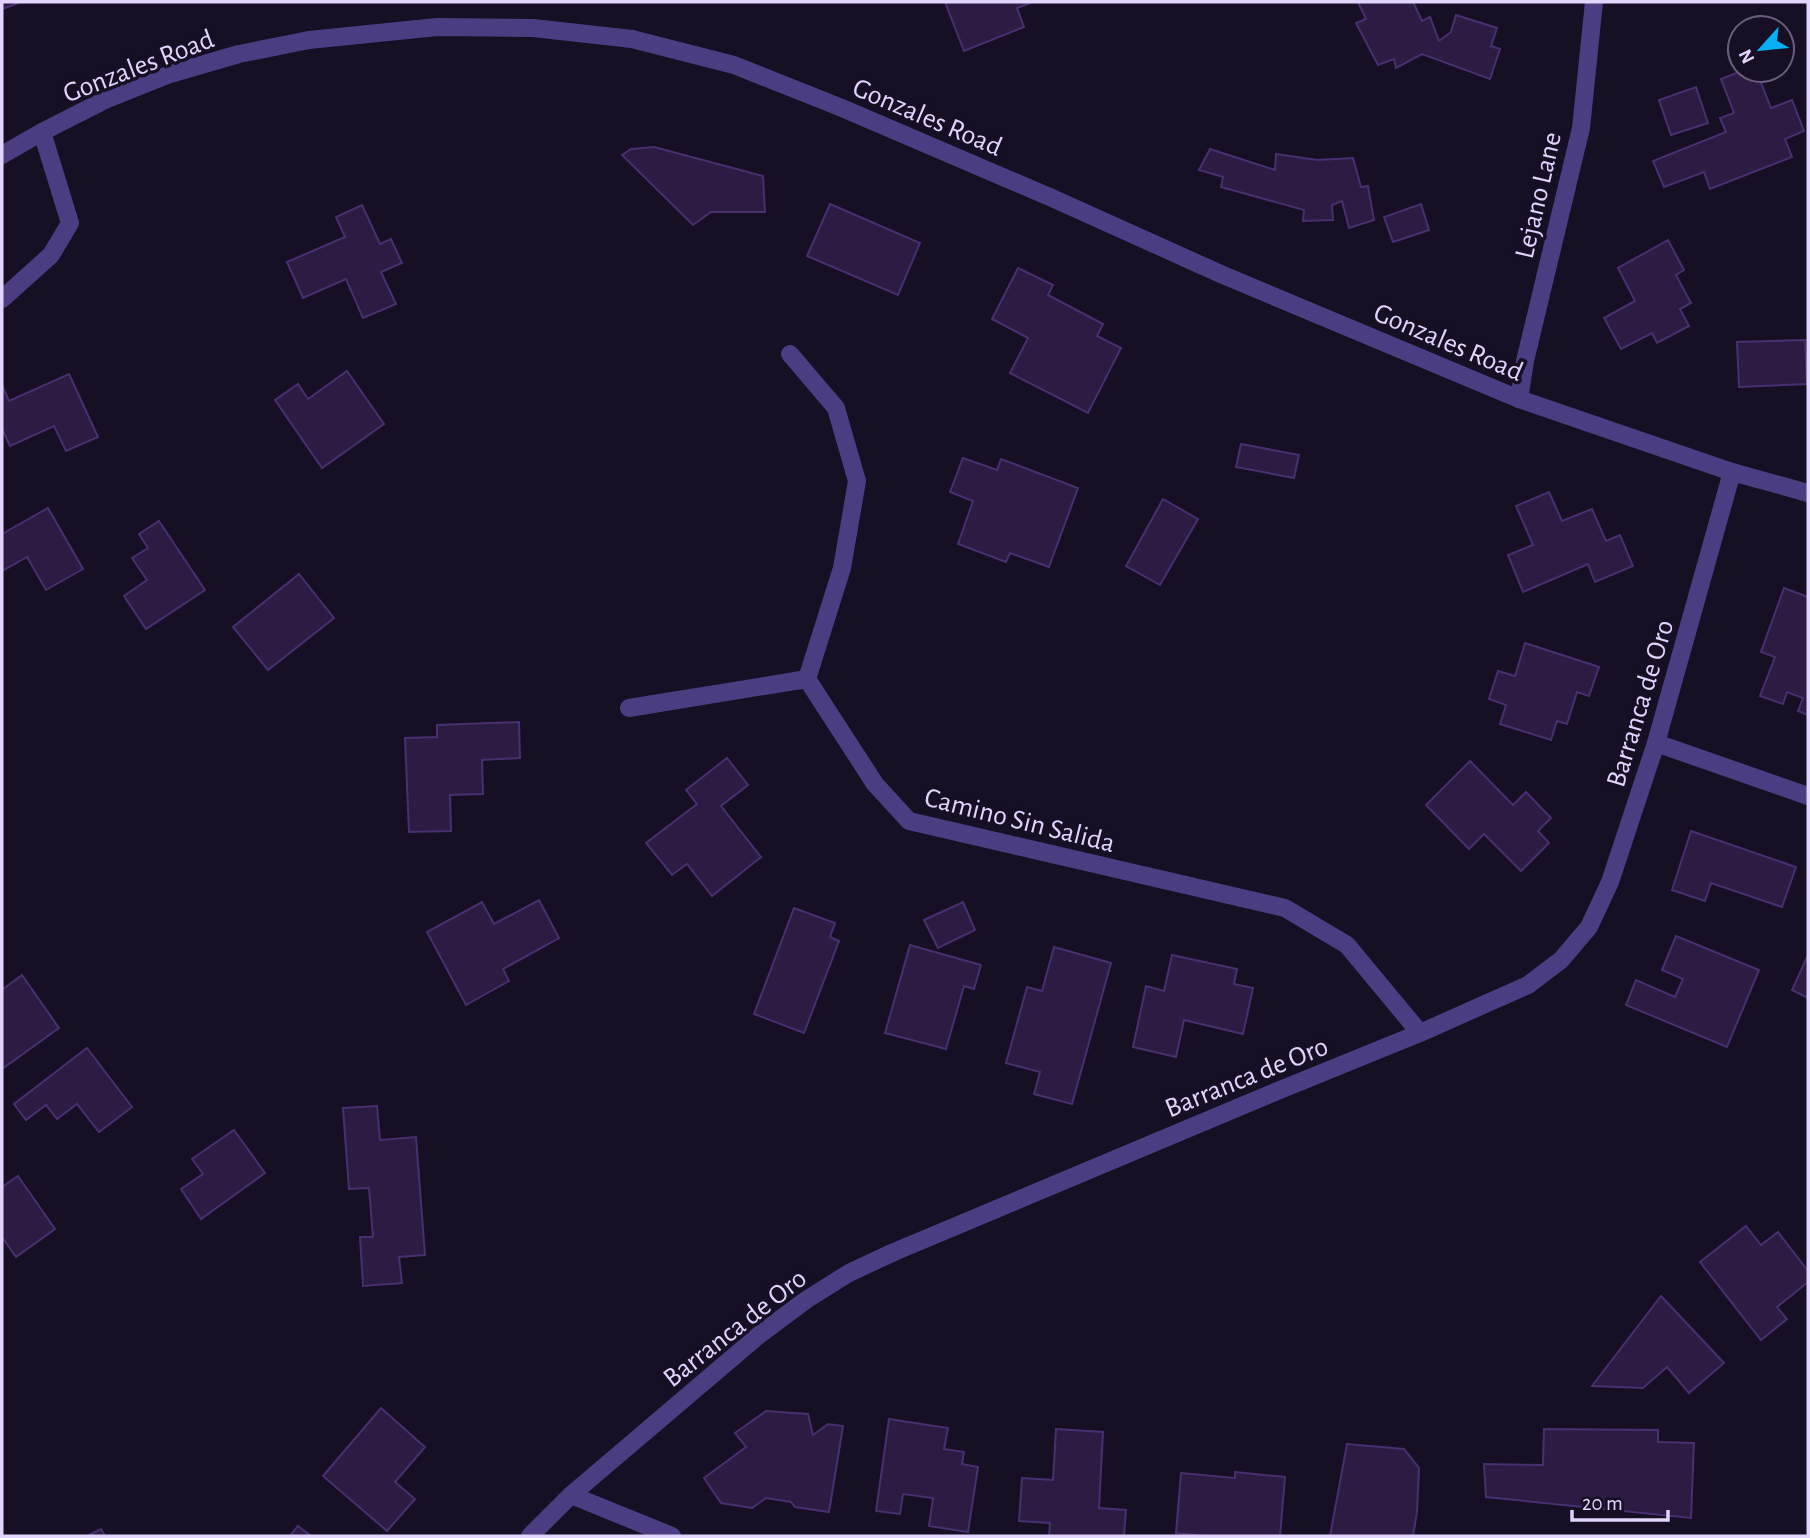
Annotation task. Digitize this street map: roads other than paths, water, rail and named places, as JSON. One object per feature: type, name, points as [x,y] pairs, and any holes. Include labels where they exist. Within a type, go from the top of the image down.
[{"type":"street","name":"Lejano Lane","points":[[1519,399],[1525,361],[1581,128],[1594,2]]},
{"type":"street","name":"Gonzales Road","points":[[2,155],[104,100],[170,74],[239,54],[309,40],[437,27],[533,28],[632,39],[734,65],[842,107],[1223,275],[1519,399],[1732,472],[1808,493]]},
{"type":"street","points":[[2,299],[51,255],[71,223],[42,132]]},
{"type":"street","points":[[629,708],[807,679],[842,568],[857,481],[836,408],[790,354]]},
{"type":"street","name":"Barranca de Oro","points":[[530,1536],[571,1495],[759,1335],[806,1300],[849,1273],[907,1246],[1262,1097],[1420,1034],[1528,985],[1561,960],[1589,927],[1610,881],[1657,743],[1732,472]]},
{"type":"street","name":"Camino Sin Salida","points":[[807,679],[875,784],[909,821],[1285,908],[1347,945],[1420,1034]]},
{"type":"street","points":[[1657,743],[1808,796]]},
{"type":"street","points":[[571,1495],[672,1536]]}]
